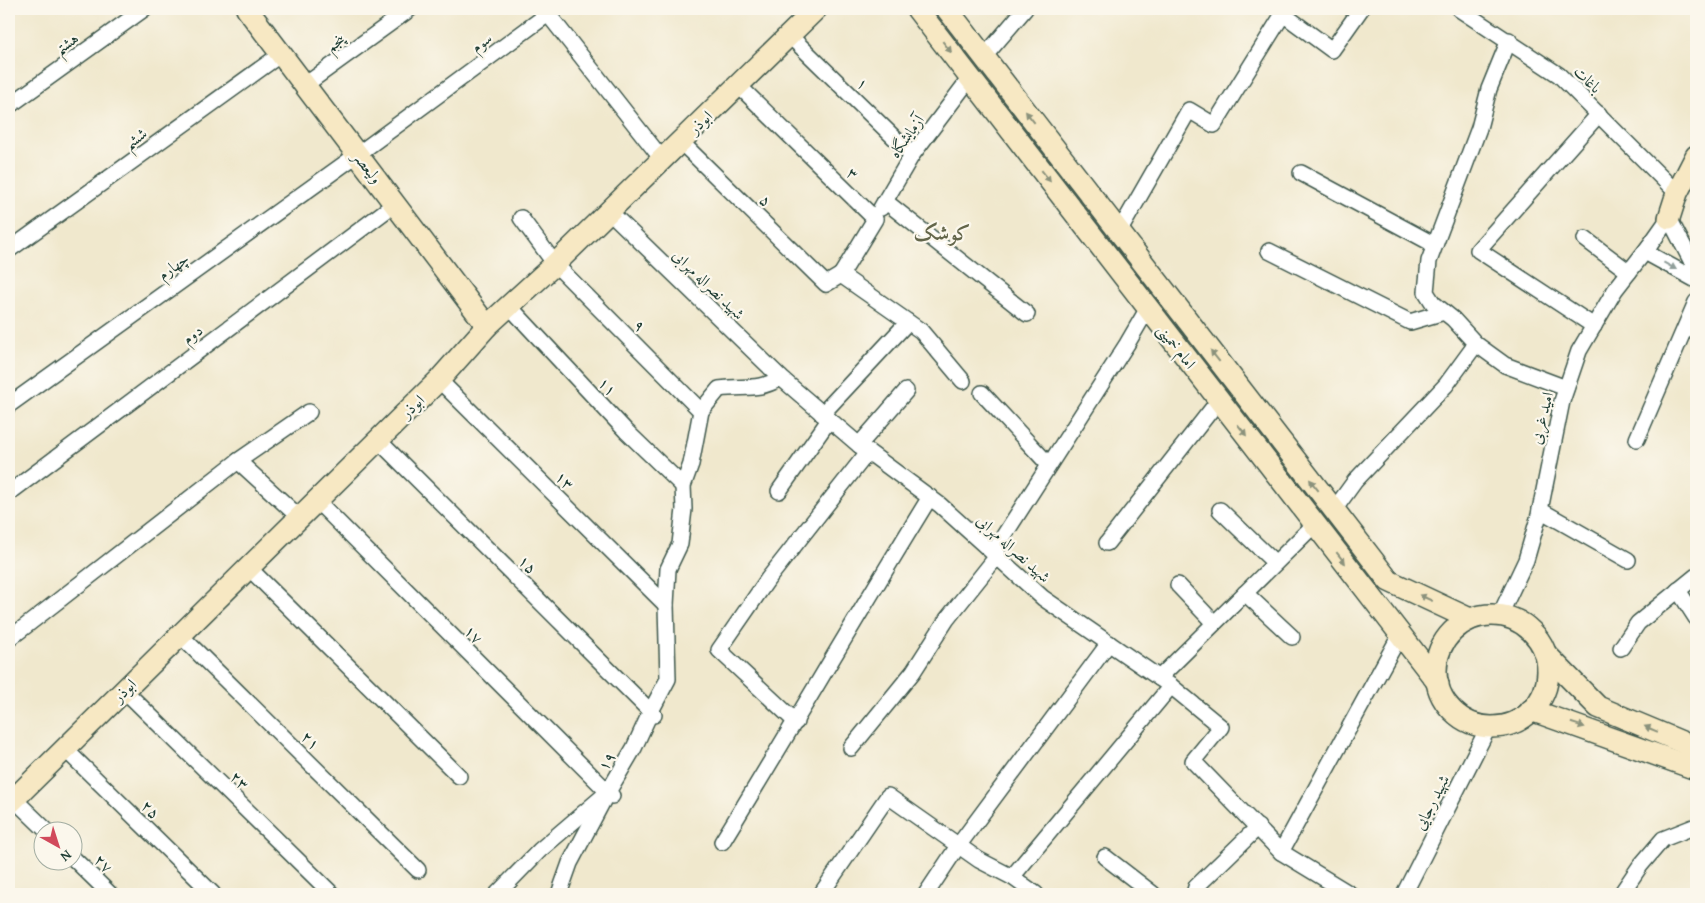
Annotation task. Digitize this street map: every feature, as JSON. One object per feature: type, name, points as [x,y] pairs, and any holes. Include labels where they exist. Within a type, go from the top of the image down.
[{"type":"main road","name":"ولیعصر","points":[[247,9],[396,203],[487,326]]},
{"type":"main road","name":"ابوذر","points":[[12,802],[439,380],[487,326],[555,264],[816,9]]},
{"type":"main road","name":"امام خمینی","points":[[917,9],[1438,683]]},
{"type":"main road","name":"امام خمینی","points":[[947,9],[1389,581],[1470,619]]},
{"type":"main road","points":[[1669,218],[1677,193],[1696,156]]},
{"type":"main road","points":[[470,304],[510,307]]},
{"type":"main road","points":[[1485,615],[1500,615],[1515,620],[1528,628],[1538,639],[1545,653],[1548,668],[1546,684],[1540,698],[1531,710],[1519,719],[1504,725],[1489,726],[1475,724],[1456,713],[1442,697],[1436,668],[1439,653],[1446,639],[1470,619],[1485,615]]},
{"type":"main road","points":[[1545,653],[1598,707],[1696,748]]},
{"type":"main road","points":[[1531,710],[1696,769]]},
{"type":"street","name":"هشتم","points":[[9,106],[144,9]]},
{"type":"street","name":"پنجم","points":[[305,85],[410,9]]},
{"type":"street","points":[[984,57],[1025,9]]},
{"type":"street","points":[[1119,232],[1189,110],[1214,126],[1283,14],[1332,50],[1362,9]]},
{"type":"street","name":"باغات","points":[[1459,9],[1509,40],[1559,75],[1677,193]]},
{"type":"street","name":"سوم","points":[[358,154],[548,14],[662,159]]},
{"type":"street","name":"۱","points":[[789,35],[912,155]]},
{"type":"street","points":[[1509,40],[1489,89],[1479,128],[1434,245],[1429,261],[1426,292],[1433,303],[1476,344],[1505,365],[1566,388]]},
{"type":"street","name":"ششم","points":[[9,250],[281,54]]},
{"type":"street","name":"آزمایشگاه","points":[[875,219],[912,155],[970,78]]},
{"type":"street","name":"۳","points":[[738,85],[875,219]]},
{"type":"street","points":[[1594,326],[1478,250],[1599,114]]},
{"type":"street","name":"۵","points":[[680,141],[826,284],[841,275]]},
{"type":"street","name":"چهارم","points":[[9,405],[358,154]]},
{"type":"street","points":[[1301,173],[1434,245]]},
{"type":"street","points":[[885,201],[1027,314]]},
{"type":"street","name":"دوم","points":[[9,493],[396,203]]},
{"type":"street","name":"شهید نصراله مهرابی","points":[[609,211],[781,378],[826,417],[863,448],[930,497],[996,553],[1043,598],[1165,682],[1221,727],[1193,761],[1280,852],[1350,894]]},
{"type":"street","name":"۹","points":[[521,218],[555,264],[701,411]]},
{"type":"street","points":[[1669,218],[1696,270]]},
{"type":"street","name":"امید غربی","points":[[1500,615],[1526,560],[1540,510],[1550,455],[1566,388],[1579,351],[1615,290],[1669,218]]},
{"type":"street","points":[[875,219],[841,275],[921,331],[963,380]]},
{"type":"street","points":[[1585,239],[1629,272]]},
{"type":"street","points":[[1647,249],[1696,280]]},
{"type":"street","points":[[1269,251],[1410,322],[1444,312]]},
{"type":"street","points":[[1637,439],[1696,302]]},
{"type":"street","name":"۱۱","points":[[510,307],[626,430],[683,486]]},
{"type":"street","points":[[851,748],[912,672],[947,619],[996,553],[1049,465],[1128,344],[1148,308]]},
{"type":"street","points":[[779,491],[826,417],[908,322]]},
{"type":"street","points":[[1334,510],[1355,481],[1446,385],[1476,344]]},
{"type":"street","points":[[683,486],[691,464],[701,411],[720,389],[734,387],[753,389],[781,378]]},
{"type":"street","name":"۱۳","points":[[439,380],[666,605]]},
{"type":"street","points":[[796,722],[719,650],[768,579],[906,391]]},
{"type":"street","points":[[982,393],[1049,465]]},
{"type":"street","points":[[1107,543],[1219,400]]},
{"type":"street","points":[[9,639],[238,461],[309,412]]},
{"type":"street","name":"۱۵","points":[[378,439],[652,713]]},
{"type":"street","points":[[238,461],[299,517]]},
{"type":"street","name":"۱۹","points":[[497,894],[540,850],[610,794],[668,679],[666,605],[668,569],[680,544],[684,510],[683,486]]},
{"type":"street","points":[[722,842],[796,722],[852,623],[930,497]]},
{"type":"street","name":"۱۷","points":[[316,500],[610,794]]},
{"type":"street","points":[[1220,510],[1275,563]]},
{"type":"street","points":[[1540,510],[1628,560]]},
{"type":"street","points":[[1012,877],[1165,682],[1214,623],[1314,524]]},
{"type":"street","points":[[248,567],[459,776]]},
{"type":"street","points":[[1621,648],[1638,623],[1696,576]]},
{"type":"street","points":[[1178,585],[1214,623]]},
{"type":"street","points":[[1678,590],[1696,618]]},
{"type":"street","points":[[1245,593],[1292,637]]},
{"type":"street","name":"۲۱","points":[[180,635],[418,870]]},
{"type":"street","points":[[1280,852],[1400,635]]},
{"type":"street","points":[[926,894],[958,846],[1109,643]]},
{"type":"street","name":"۲۳","points":[[124,690],[332,894]]},
{"type":"street","name":"شهید رجایی","points":[[1404,894],[1489,726]]},
{"type":"street","name":"۲۵","points":[[65,748],[213,894]]},
{"type":"street","points":[[559,894],[570,863],[610,794]]},
{"type":"street","points":[[820,894],[888,796],[979,860],[1012,877],[1036,894]]},
{"type":"street","points":[[12,802],[34,820]]},
{"type":"street","points":[[1621,894],[1640,866],[1663,839],[1696,826]]},
{"type":"street","points":[[1194,894],[1196,888],[1258,827]]},
{"type":"street","points":[[1105,857],[1153,894]]},
{"type":"street","name":"۲۷","points":[[82,867],[110,894]]},
{"type":"district","name":"کوشک","points":[[942,232]]}]
